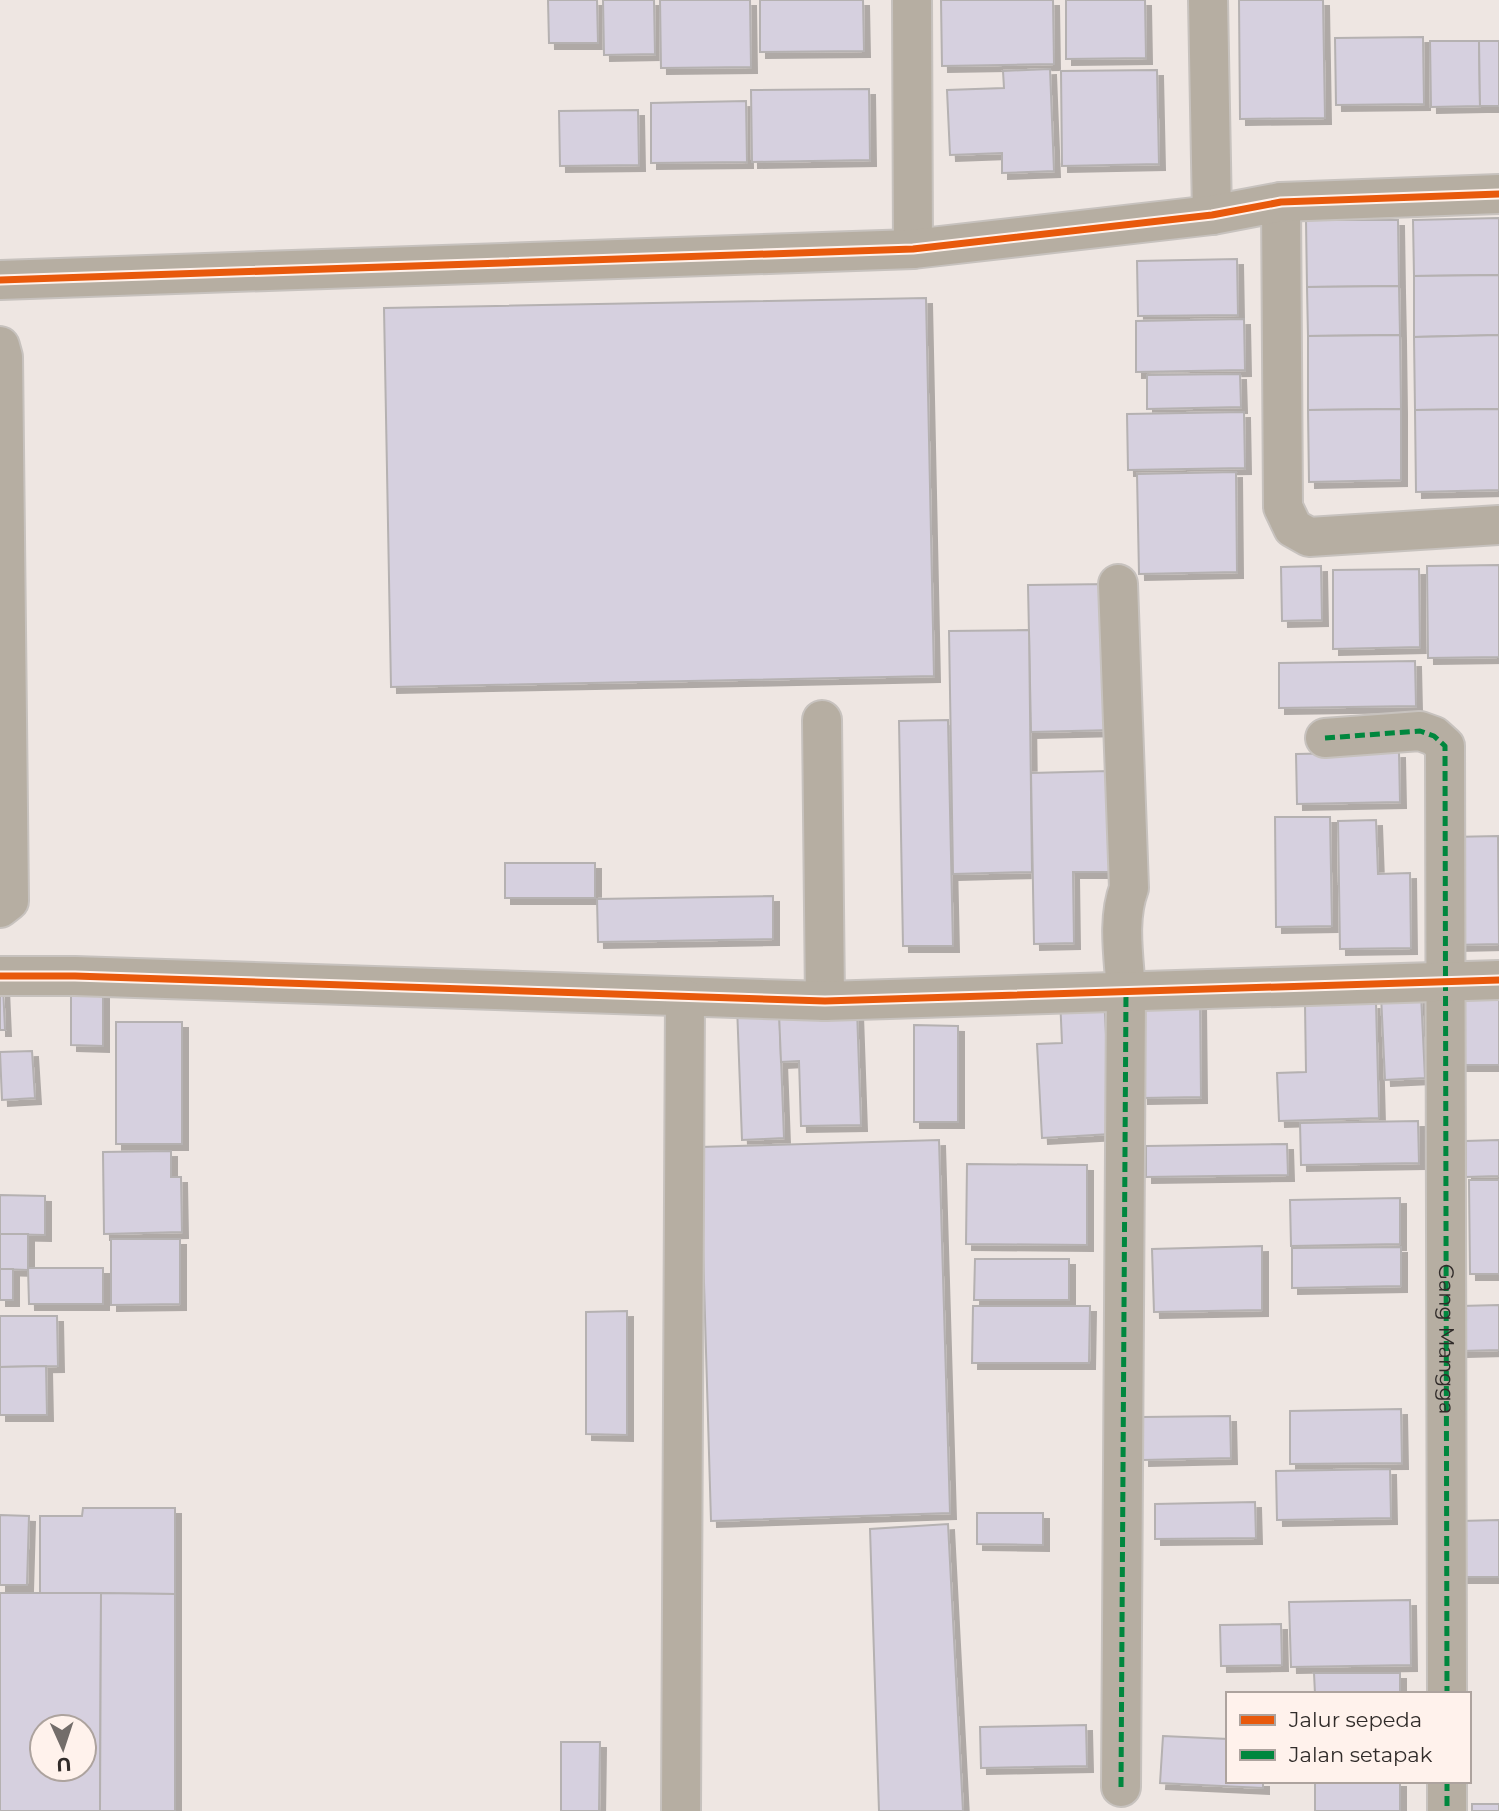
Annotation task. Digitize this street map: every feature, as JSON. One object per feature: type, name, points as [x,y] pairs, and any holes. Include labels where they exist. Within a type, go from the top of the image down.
[{"type":"street","points":[[912,0],[913,249]]},
{"type":"street","points":[[1208,0],[1212,215]]},
{"type":"street","points":[[0,280],[913,249],[1212,215],[1280,202],[1499,194]]},
{"type":"street","points":[[1280,202],[1283,507],[1293,528],[1309,537],[1499,525]]},
{"type":"street","points":[[0,346],[3,357],[9,901],[0,908]]},
{"type":"street","points":[[1118,584],[1129,888],[1123,904],[1122,919],[1126,992],[1121,1787]]},
{"type":"street","points":[[822,720],[825,1001]]},
{"type":"street","name":"Gang Mangga","points":[[1325,738],[1420,732],[1434,736],[1445,746],[1447,1692]]},
{"type":"street","points":[[0,976],[75,976],[685,999],[825,1001],[1499,980]]},
{"type":"street","points":[[681,1811],[685,999]]},
{"type":"street","points":[[1447,1783],[1447,1811]]},
{"type":"building","points":[[548,0],[597,0],[598,43],[549,43]]},
{"type":"building","points":[[603,0],[654,0],[655,54],[604,55]]},
{"type":"building","points":[[660,0],[750,0],[751,67],[661,68]]},
{"type":"building","points":[[760,0],[863,0],[864,51],[760,52]]},
{"type":"building","points":[[941,0],[1053,0],[1054,64],[942,66]]},
{"type":"building","points":[[1066,0],[1145,0],[1146,58],[1066,59]]},
{"type":"building","points":[[1239,0],[1323,0],[1325,118],[1240,119]]},
{"type":"building","points":[[1423,37],[1424,104],[1336,105],[1335,38]]},
{"type":"building","points":[[1430,41],[1479,41],[1480,106],[1431,107]]},
{"type":"building","points":[[1479,41],[1499,41],[1499,106],[1480,106]]},
{"type":"building","points":[[1050,69],[1054,171],[1002,173],[1002,153],[950,155],[947,90],[1004,88],[1003,71]]},
{"type":"building","points":[[1157,70],[1159,164],[1062,166],[1061,71]]},
{"type":"building","points":[[869,89],[870,160],[752,162],[751,90]]},
{"type":"building","points":[[746,101],[747,162],[651,163],[651,103]]},
{"type":"building","points":[[638,110],[639,165],[560,166],[559,111]]},
{"type":"building","points":[[1499,218],[1499,275],[1414,276],[1413,220]]},
{"type":"building","points":[[1306,220],[1398,220],[1399,286],[1307,287]]},
{"type":"building","points":[[1237,259],[1238,315],[1138,316],[1137,261]]},
{"type":"building","points":[[1499,275],[1499,335],[1414,337],[1414,276]]},
{"type":"building","points":[[1399,286],[1400,335],[1308,336],[1307,287]]},
{"type":"building","points":[[926,298],[934,676],[391,687],[384,308]]},
{"type":"building","points":[[1244,319],[1245,370],[1136,372],[1136,321]]},
{"type":"building","points":[[1400,335],[1401,409],[1308,410],[1308,336]]},
{"type":"building","points":[[1499,335],[1499,409],[1415,410],[1414,337]]},
{"type":"building","points":[[1240,374],[1241,407],[1147,409],[1147,375]]},
{"type":"building","points":[[1401,409],[1401,480],[1309,482],[1308,410]]},
{"type":"building","points":[[1499,409],[1499,490],[1416,492],[1415,410]]},
{"type":"building","points":[[1244,412],[1245,468],[1128,470],[1127,414]]},
{"type":"building","points":[[1236,472],[1237,572],[1139,574],[1137,474]]},
{"type":"building","points":[[1499,565],[1499,657],[1428,658],[1427,566]]},
{"type":"building","points":[[1321,566],[1322,620],[1282,621],[1281,567]]},
{"type":"building","points":[[1419,569],[1420,647],[1333,649],[1333,570]]},
{"type":"building","points":[[1110,584],[1113,730],[1031,732],[1028,585]]},
{"type":"building","points":[[1029,630],[1032,872],[953,874],[949,631]]},
{"type":"building","points":[[1415,661],[1416,706],[1279,708],[1279,663]]},
{"type":"building","points":[[948,720],[953,946],[903,946],[899,721]]},
{"type":"building","points":[[1399,752],[1400,802],[1297,804],[1296,754]]},
{"type":"building","points":[[1109,771],[1110,872],[1073,872],[1074,943],[1034,944],[1031,773]]},
{"type":"building","points":[[1275,817],[1330,817],[1332,926],[1276,927]]},
{"type":"building","points":[[1376,820],[1378,874],[1410,873],[1411,948],[1340,949],[1338,821]]},
{"type":"building","points":[[1498,836],[1499,944],[1453,945],[1451,837]]},
{"type":"building","points":[[505,863],[595,863],[595,898],[505,898]]},
{"type":"building","points":[[773,896],[773,939],[598,942],[597,899]]},
{"type":"building","points":[[0,985],[3,985],[5,1030],[0,1030]]},
{"type":"building","points":[[1499,990],[1499,1065],[1460,1065],[1458,991]]},
{"type":"building","points":[[71,993],[103,993],[103,1046],[71,1045]]},
{"type":"building","points":[[1421,994],[1425,1078],[1385,1080],[1381,995]]},
{"type":"building","points":[[1104,995],[1111,1134],[1042,1138],[1037,1044],[1062,1043],[1060,997]]},
{"type":"building","points":[[1200,999],[1201,1097],[1142,1098],[1140,1000]]},
{"type":"building","points":[[1376,1003],[1379,1118],[1279,1121],[1277,1073],[1306,1072],[1305,1004]]},
{"type":"building","points":[[779,1005],[784,1138],[742,1140],[737,1006]]},
{"type":"building","points":[[857,1010],[861,1125],[801,1126],[799,1061],[781,1062],[779,1013]]},
{"type":"building","points":[[116,1022],[182,1022],[182,1144],[116,1144]]},
{"type":"building","points":[[914,1025],[958,1026],[958,1122],[914,1122]]},
{"type":"building","points":[[32,1051],[35,1098],[2,1100],[0,1052]]},
{"type":"building","points":[[1418,1121],[1419,1163],[1301,1165],[1300,1123]]},
{"type":"building","points":[[939,1140],[950,1513],[711,1521],[700,1147]]},
{"type":"building","points":[[1499,1140],[1499,1176],[1466,1177],[1466,1141]]},
{"type":"building","points":[[1287,1144],[1288,1175],[1146,1177],[1146,1146]]},
{"type":"building","points":[[171,1151],[171,1177],[181,1177],[182,1232],[104,1234],[103,1152]]},
{"type":"building","points":[[967,1164],[1087,1165],[1087,1245],[966,1244]]},
{"type":"building","points":[[1469,1180],[1499,1180],[1499,1274],[1470,1274]]},
{"type":"building","points":[[0,1195],[45,1196],[45,1235],[0,1234]]},
{"type":"building","points":[[1400,1198],[1400,1244],[1291,1246],[1290,1200]]},
{"type":"building","points":[[0,1234],[28,1234],[28,1270],[0,1269]]},
{"type":"building","points":[[111,1239],[180,1239],[180,1304],[111,1305]]},
{"type":"building","points":[[1262,1246],[1262,1310],[1154,1312],[1152,1249]]},
{"type":"building","points":[[1401,1247],[1401,1286],[1292,1288],[1292,1248]]},
{"type":"building","points":[[975,1259],[1069,1259],[1069,1300],[974,1300]]},
{"type":"building","points":[[28,1268],[103,1268],[103,1304],[29,1304]]},
{"type":"building","points":[[0,1269],[13,1269],[13,1300],[0,1300]]},
{"type":"building","points":[[1499,1305],[1499,1350],[1462,1351],[1461,1306]]},
{"type":"building","points":[[973,1306],[1090,1306],[1089,1363],[972,1363]]},
{"type":"building","points":[[627,1311],[627,1435],[586,1434],[586,1312]]},
{"type":"building","points":[[0,1316],[57,1316],[58,1366],[0,1367]]},
{"type":"building","points":[[46,1366],[47,1415],[0,1415],[0,1367]]},
{"type":"building","points":[[1401,1409],[1402,1463],[1290,1464],[1290,1411]]},
{"type":"building","points":[[1230,1416],[1231,1458],[1143,1460],[1143,1417]]},
{"type":"building","points":[[1390,1469],[1391,1518],[1277,1520],[1276,1471]]},
{"type":"building","points":[[1255,1502],[1256,1538],[1155,1539],[1155,1504]]},
{"type":"building","points":[[83,1508],[175,1508],[175,1594],[40,1593],[40,1516],[82,1516]]},
{"type":"building","points":[[977,1513],[1043,1513],[1043,1545],[977,1544]]},
{"type":"building","points":[[0,1515],[29,1516],[27,1585],[0,1585]]},
{"type":"building","points":[[1499,1520],[1499,1577],[1462,1577],[1461,1521]]},
{"type":"building","points":[[948,1524],[963,1811],[879,1811],[870,1529]]},
{"type":"building","points":[[0,1593],[101,1593],[100,1811],[0,1811]]},
{"type":"building","points":[[101,1593],[175,1594],[175,1811],[100,1811]]},
{"type":"building","points":[[1410,1600],[1411,1665],[1291,1667],[1289,1602]]},
{"type":"building","points":[[1281,1624],[1282,1665],[1221,1666],[1220,1625]]},
{"type":"building","points":[[1314,1673],[1400,1673],[1400,1692],[1315,1692]]},
{"type":"building","points":[[1086,1725],[1087,1766],[981,1768],[980,1727]]},
{"type":"building","points":[[1163,1736],[1226,1739],[1226,1783],[1263,1783],[1263,1788],[1160,1783]]},
{"type":"building","points":[[561,1742],[600,1742],[599,1811],[561,1811]]},
{"type":"building","points":[[1315,1783],[1400,1783],[1400,1811],[1315,1811]]},
{"type":"building","points":[[1472,1804],[1499,1804],[1499,1811],[1472,1811]]},
{"type":"marked path","points":[[1325,738],[1420,731],[1434,736],[1445,746],[1447,1692]]},
{"type":"marked path","points":[[1121,1787],[1126,992]]},
{"type":"marked path","points":[[1447,1783],[1447,1811]]},
{"type":"cycle path","points":[[0,280],[913,249],[1212,215],[1281,202],[1499,194]]},
{"type":"cycle path","points":[[0,976],[75,976],[825,1001],[1499,980]]}]
